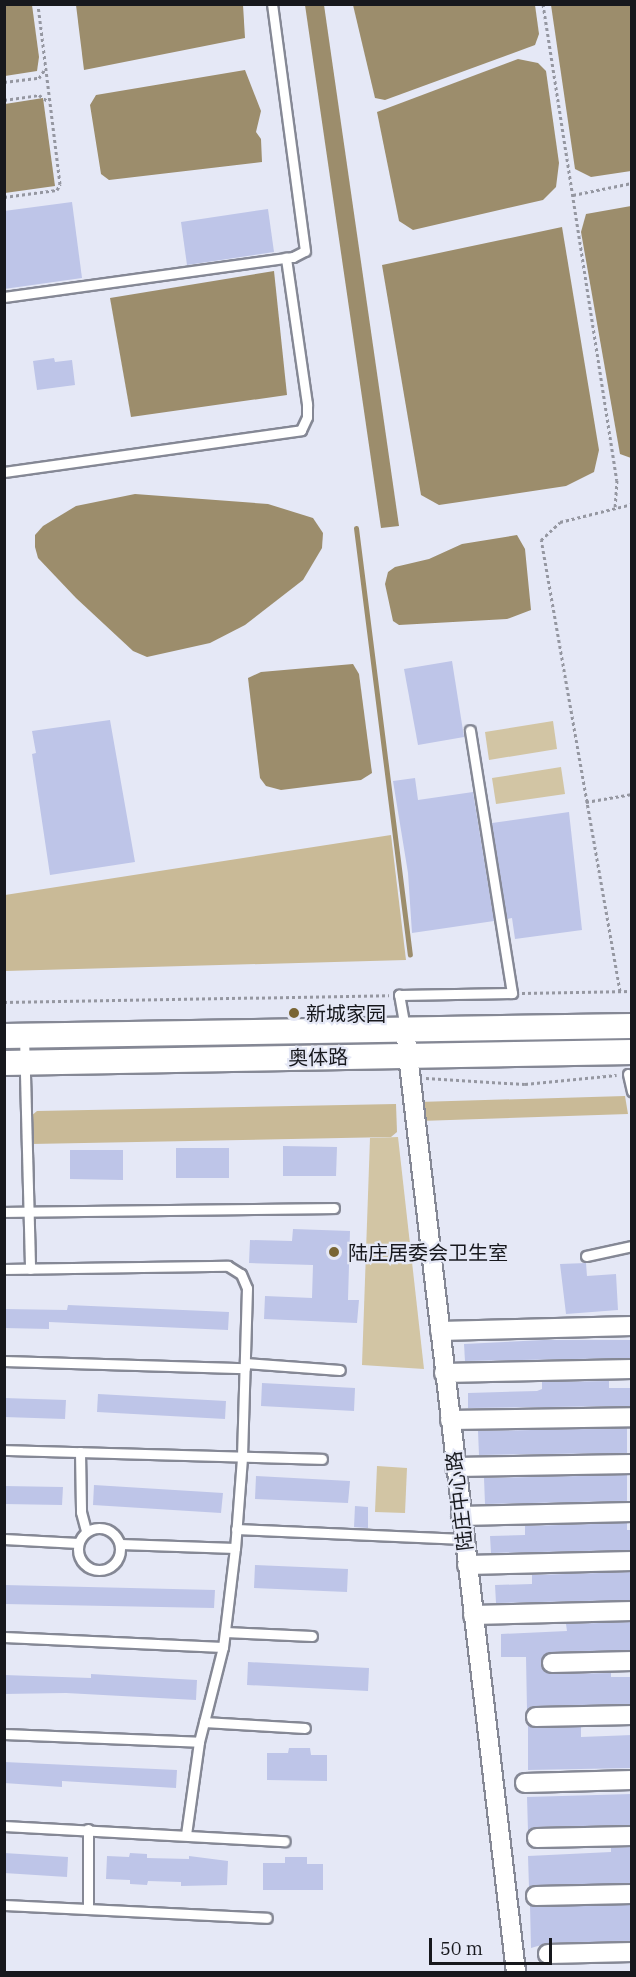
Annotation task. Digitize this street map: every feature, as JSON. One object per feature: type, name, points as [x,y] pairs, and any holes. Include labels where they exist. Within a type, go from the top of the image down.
[{"type":"main road","name":"奥体路","points":[[14,1036],[632,1026]]},
{"type":"main road","name":"奥体路","points":[[14,1062],[409,1067],[630,1063]]},
{"type":"street","name":"陆庄中心路","points":[[405,1030],[516,1972]]},
{"type":"street","points":[[440,1331],[632,1326]]},
{"type":"street","points":[[444,1373],[632,1369]]},
{"type":"street","points":[[450,1420],[632,1417]]},
{"type":"street","points":[[455,1467],[632,1464]]},
{"type":"street","points":[[461,1516],[632,1512]]},
{"type":"street","points":[[467,1565],[632,1561]]},
{"type":"street","points":[[473,1615],[632,1611]]},
{"type":"street","points":[[552,1663],[632,1661]]},
{"type":"street","points":[[536,1717],[632,1715]]},
{"type":"street","points":[[525,1783],[632,1780]]},
{"type":"street","points":[[537,1838],[632,1836]]},
{"type":"street","points":[[536,1896],[632,1894]]},
{"type":"street","points":[[548,1953],[632,1952]]},
{"type":"lane","points":[[4,297],[286,258],[305,251],[272,4]]},
{"type":"lane","points":[[4,472],[301,430],[308,417],[307,404],[286,258]]},
{"type":"lane","points":[[405,1030],[399,994],[512,993],[470,730]]},
{"type":"lane","points":[[14,1036],[14,1062],[29,1212],[30,1269]]},
{"type":"lane","points":[[630,1063],[632,1092]]},
{"type":"lane","points":[[4,1212],[334,1208]]},
{"type":"lane","points":[[586,1256],[632,1246]]},
{"type":"lane","points":[[4,1269],[228,1266],[241,1274],[247,1288],[242,1458],[235,1548],[223,1647],[199,1742],[186,1834]]},
{"type":"lane","points":[[4,1361],[245,1365],[340,1370]]},
{"type":"lane","points":[[4,1450],[322,1459]]},
{"type":"lane","points":[[80,1452],[81,1512],[86,1531],[78,1543],[83,1563],[102,1570],[115,1564],[120,1544]]},
{"type":"lane","points":[[86,1531],[106,1529],[120,1544],[235,1548]]},
{"type":"lane","points":[[236,1529],[464,1539]]},
{"type":"lane","points":[[4,1539],[78,1543]]},
{"type":"lane","points":[[225,1632],[312,1636]]},
{"type":"lane","points":[[4,1637],[223,1647]]},
{"type":"lane","points":[[204,1722],[305,1728]]},
{"type":"lane","points":[[4,1734],[199,1742]]},
{"type":"lane","points":[[4,1826],[285,1841]]},
{"type":"lane","points":[[88,1829],[88,1908]]},
{"type":"lane","points":[[4,1905],[267,1918]]},
{"type":"path","points":[[4,197],[57,190],[60,184],[38,4]]},
{"type":"path","points":[[543,4],[617,480],[615,507]]},
{"type":"path","points":[[4,82],[39,78],[46,67]]},
{"type":"path","points":[[4,100],[39,95],[50,104]]},
{"type":"path","points":[[573,195],[632,183]]},
{"type":"path","points":[[620,991],[541,540],[560,522],[632,504]]},
{"type":"path","points":[[586,802],[632,794]]},
{"type":"path","points":[[512,993],[632,991]]},
{"type":"path","points":[[4,1002],[399,994]]},
{"type":"path","points":[[409,1067],[525,1084],[630,1063]]},
{"type":"shaded area","points":[[4,5],[32,5],[39,57],[37,71],[5,76]]},
{"type":"shaded area","points":[[76,5],[243,5],[245,38],[84,70]]},
{"type":"shaded area","points":[[305,5],[324,5],[399,526],[381,528]]},
{"type":"shaded area","points":[[353,5],[535,5],[539,34],[535,45],[385,100],[375,98]]},
{"type":"shaded area","points":[[551,5],[631,5],[631,171],[591,177],[575,169]]},
{"type":"shaded area","points":[[518,59],[538,63],[546,71],[559,163],[556,187],[543,200],[413,230],[399,221],[377,112]]},
{"type":"shaded area","points":[[245,70],[261,111],[256,132],[261,139],[262,162],[109,180],[101,174],[90,105],[96,95]]},
{"type":"shaded area","points":[[43,98],[55,186],[5,193],[5,104]]},
{"type":"shaded area","points":[[632,206],[631,458],[620,454],[581,232],[586,214]]},
{"type":"shaded area","points":[[562,227],[599,450],[594,472],[566,486],[439,505],[421,495],[382,265]]},
{"type":"shaded area","points":[[274,271],[287,395],[131,417],[110,298]]},
{"type":"shaded area","points":[[135,494],[268,504],[313,518],[323,533],[322,548],[303,580],[245,625],[210,643],[147,657],[133,651],[76,598],[38,558],[35,547],[35,535],[43,526],[76,506]]},
{"type":"shaded area","points":[[517,535],[525,549],[531,610],[507,619],[399,625],[393,621],[385,584],[388,572],[395,567],[429,559],[462,544]]},
{"type":"shaded area","points":[[353,664],[359,674],[372,773],[361,780],[281,790],[266,786],[260,778],[248,678],[261,672]]},
{"type":"shaded area","points":[[553,721],[557,749],[489,760],[485,732]]},
{"type":"shaded area","points":[[561,767],[565,794],[496,804],[492,778]]},
{"type":"shaded area","points":[[391,835],[406,960],[5,971],[5,895]]},
{"type":"shaded area","points":[[625,1096],[628,1114],[420,1121],[418,1102]]},
{"type":"shaded area","points":[[396,1104],[397,1132],[391,1137],[31,1144],[31,1116],[37,1111]]},
{"type":"shaded area","points":[[398,1137],[424,1369],[362,1365],[370,1138]]},
{"type":"shaded area","points":[[377,1466],[407,1468],[405,1513],[375,1512]]},
{"type":"building","points":[[72,202],[82,278],[4,289],[4,211]]},
{"type":"building","points":[[268,209],[274,252],[187,265],[181,222]]},
{"type":"building","points":[[54,358],[55,362],[72,360],[75,385],[37,390],[33,361]]},
{"type":"building","points":[[452,661],[464,737],[418,745],[404,669]]},
{"type":"building","points":[[110,720],[135,862],[50,875],[32,754],[36,753],[32,731]]},
{"type":"building","points":[[415,778],[418,800],[473,792],[494,921],[412,933],[408,873],[393,781]]},
{"type":"building","points":[[569,812],[582,930],[515,939],[512,918],[507,919],[492,823]]},
{"type":"building","points":[[283,1146],[337,1147],[336,1176],[283,1176]]},
{"type":"building","points":[[176,1148],[229,1148],[229,1178],[176,1178]]},
{"type":"building","points":[[70,1150],[123,1150],[123,1180],[70,1179]]},
{"type":"building","points":[[293,1229],[350,1231],[348,1300],[359,1300],[357,1323],[264,1319],[265,1296],[312,1298],[313,1265],[249,1263],[250,1240],[292,1241]]},
{"type":"building","points":[[586,1263],[587,1276],[616,1274],[618,1310],[566,1314],[560,1264]]},
{"type":"building","points":[[68,1305],[229,1312],[228,1330],[49,1322],[49,1329],[4,1328],[4,1309],[67,1310]]},
{"type":"building","points":[[544,1340],[632,1340],[632,1358],[465,1361],[464,1344]]},
{"type":"building","points":[[609,1381],[609,1388],[632,1388],[632,1406],[468,1408],[468,1393],[537,1391],[542,1389],[542,1382]]},
{"type":"building","points":[[262,1383],[355,1388],[354,1411],[261,1406]]},
{"type":"building","points":[[98,1394],[226,1401],[225,1419],[97,1412]]},
{"type":"building","points":[[4,1398],[66,1400],[65,1419],[4,1417]]},
{"type":"building","points":[[627,1428],[627,1453],[479,1455],[478,1431]]},
{"type":"building","points":[[627,1475],[627,1501],[485,1504],[484,1478]]},
{"type":"building","points":[[256,1476],[350,1481],[348,1503],[255,1499]]},
{"type":"building","points":[[94,1485],[223,1493],[221,1513],[93,1505]]},
{"type":"building","points":[[4,1486],[63,1487],[62,1505],[4,1504]]},
{"type":"building","points":[[355,1506],[368,1507],[368,1528],[354,1527]]},
{"type":"building","points":[[627,1523],[627,1530],[632,1530],[632,1550],[491,1553],[490,1536],[525,1535],[525,1526]]},
{"type":"building","points":[[255,1565],[348,1569],[347,1592],[254,1588]]},
{"type":"building","points":[[632,1572],[632,1600],[496,1603],[495,1585],[532,1584],[532,1575]]},
{"type":"building","points":[[4,1585],[215,1590],[214,1608],[4,1604]]},
{"type":"building","points":[[632,1622],[632,1650],[552,1652],[541,1663],[543,1669],[552,1674],[611,1673],[611,1677],[632,1677],[632,1704],[536,1706],[527,1710],[526,1657],[501,1657],[501,1634],[567,1631],[566,1624]]},
{"type":"building","points":[[248,1662],[369,1668],[368,1691],[247,1685]]},
{"type":"building","points":[[91,1674],[197,1680],[196,1700],[66,1693],[4,1694],[4,1675],[91,1678]]},
{"type":"building","points":[[528,1724],[536,1728],[581,1727],[581,1737],[632,1735],[632,1768],[528,1770]]},
{"type":"building","points":[[289,1748],[310,1748],[311,1755],[327,1755],[327,1781],[267,1780],[267,1753],[288,1753]]},
{"type":"building","points":[[4,1762],[177,1770],[176,1788],[62,1781],[62,1787],[4,1783]]},
{"type":"building","points":[[632,1794],[632,1825],[537,1827],[528,1831],[527,1797]]},
{"type":"building","points":[[632,1847],[632,1883],[529,1888],[528,1856],[611,1852],[611,1848]]},
{"type":"building","points":[[4,1853],[68,1857],[67,1877],[4,1873]]},
{"type":"building","points":[[130,1853],[147,1854],[147,1858],[189,1859],[189,1856],[228,1861],[227,1885],[181,1886],[181,1882],[148,1881],[147,1885],[130,1884],[130,1880],[106,1879],[107,1856],[129,1857]]},
{"type":"building","points":[[285,1857],[307,1857],[307,1864],[323,1864],[323,1890],[263,1890],[263,1863],[285,1863]]},
{"type":"building","points":[[530,1905],[632,1905],[632,1941],[548,1943],[531,1948]]},
{"type":"waterway","points":[[356,528],[410,955]]},
{"type":"place","name":"新城家园","points":[[294,1013]]},
{"type":"place","name":"陆庄居委会卫生室","points":[[334,1252]]}]
